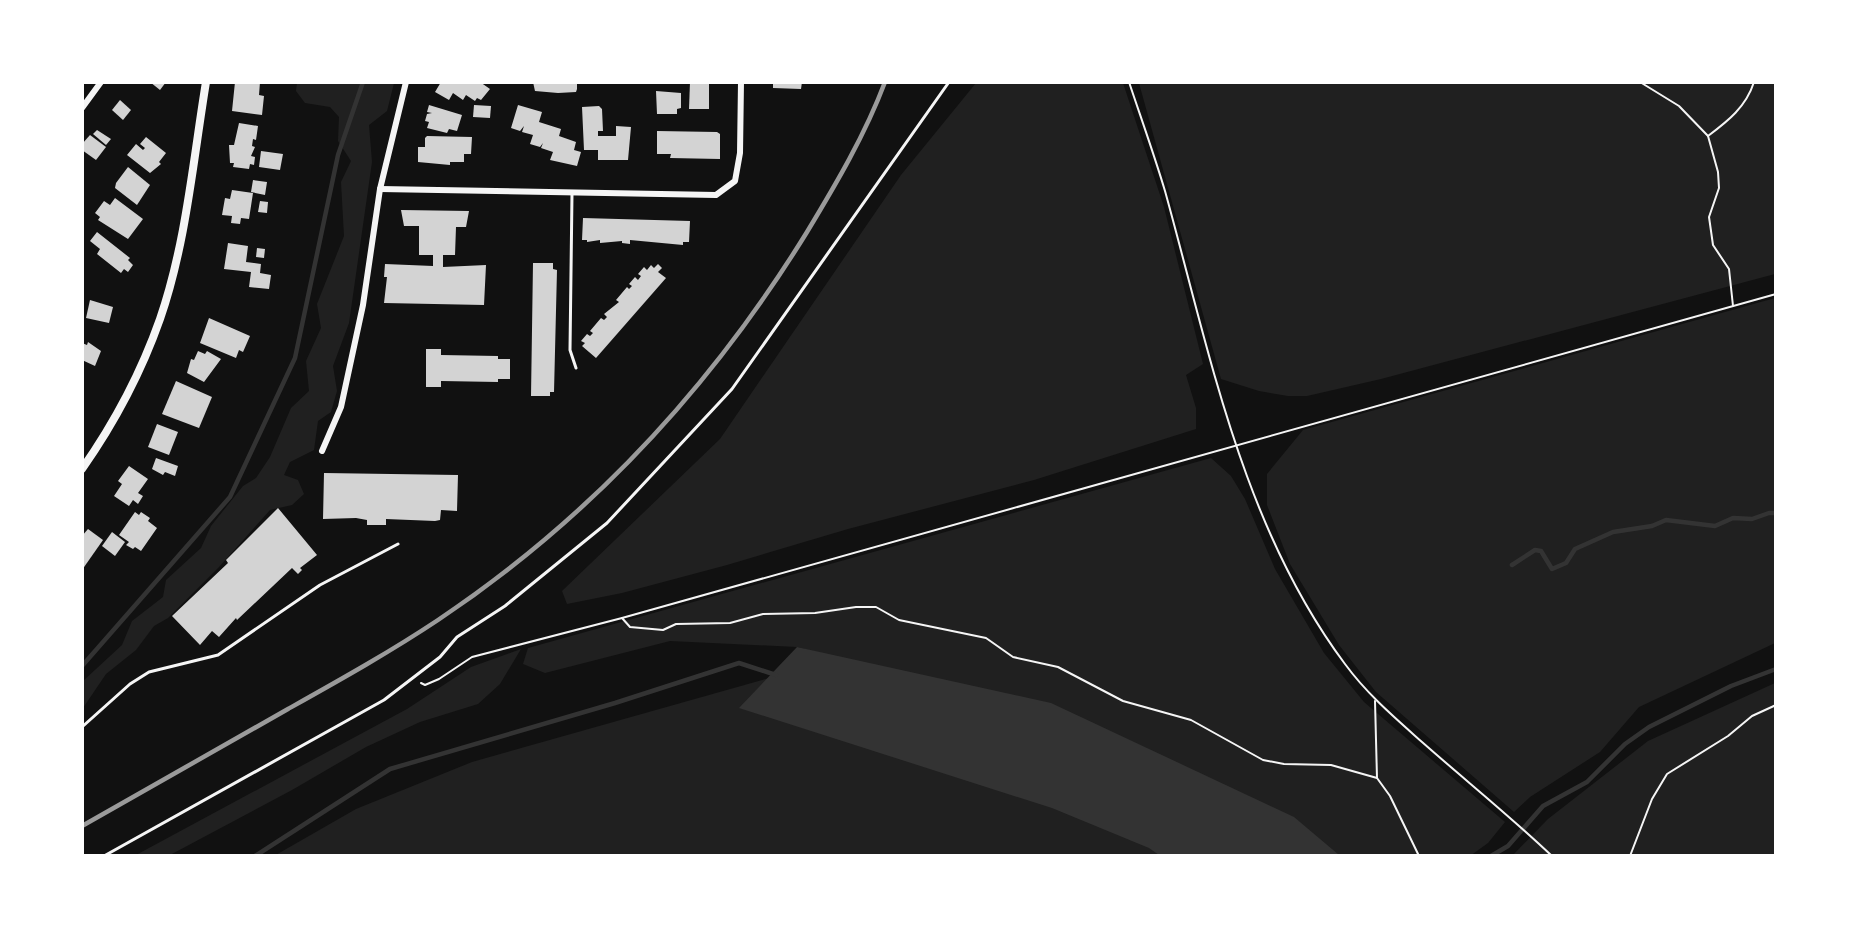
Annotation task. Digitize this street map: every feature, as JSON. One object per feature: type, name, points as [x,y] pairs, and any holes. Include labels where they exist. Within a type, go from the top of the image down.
[{"type":"street","points":[[82,108],[101,82]]},
{"type":"street","points":[[82,469],[140,370],[160,318],[176,260],[206,82]]},
{"type":"street","points":[[322,452],[341,407],[363,305],[380,189],[406,82]]},
{"type":"street","points":[[380,189],[716,195],[735,182],[740,153],[741,82]]},
{"type":"lane","points":[[104,855],[384,700],[440,657],[457,637],[505,606],[608,524],[732,389],[949,82]]},
{"type":"lane","points":[[572,192],[570,350],[576,368]]},
{"type":"lane","points":[[82,727],[130,684],[149,672],[218,655],[320,585],[398,544]]},
{"type":"path","points":[[1129,82],[1164,188],[1218,389],[1266,528],[1286,571],[1318,627],[1375,701],[1552,855]]},
{"type":"path","points":[[1640,82],[1679,106],[1708,136],[1718,172],[1719,188],[1709,217],[1713,245],[1729,269],[1733,306]]},
{"type":"path","points":[[1708,136],[1732,117],[1750,95],[1754,82]]},
{"type":"path","points":[[414,678],[425,685],[439,680],[472,657],[622,618],[1776,294]]},
{"type":"path","points":[[622,618],[630,627],[663,630],[676,624],[730,623],[763,614],[814,613],[856,607],[876,607],[899,620],[986,638],[1013,657],[1058,667],[1123,701],[1191,720],[1263,760],[1284,764],[1331,765],[1377,778]]},
{"type":"path","points":[[1375,701],[1377,778],[1390,796],[1419,855]]},
{"type":"path","points":[[1630,855],[1652,799],[1667,774],[1728,736],[1752,716],[1776,705]]},
{"type":"shaded area","points":[[297,83],[394,83],[387,111],[369,125],[372,162],[349,323],[333,366],[337,391],[331,412],[318,421],[314,450],[290,462],[284,475],[298,480],[304,494],[292,505],[270,510],[219,567],[168,618],[154,626],[136,650],[106,674],[83,708],[83,681],[122,645],[132,621],[163,597],[166,580],[201,548],[211,526],[243,486],[256,478],[270,457],[291,408],[309,391],[306,361],[321,328],[317,304],[344,236],[341,182],[351,161],[338,141],[339,117],[330,107],[305,103],[296,91]]},
{"type":"shaded area","points":[[976,83],[1123,83],[1164,207],[1203,364],[1186,375],[1196,408],[1196,429],[1034,480],[848,529],[622,593],[567,604],[562,591],[720,439],[901,175]]},
{"type":"shaded area","points":[[1139,83],[1775,83],[1775,274],[1381,379],[1307,396],[1288,396],[1259,391],[1221,379]]},
{"type":"shaded area","points":[[1775,298],[1775,643],[1639,707],[1600,752],[1530,797],[1514,812],[1376,692],[1339,645],[1290,564],[1267,505],[1267,474],[1303,430]]},
{"type":"shaded area","points":[[1211,458],[1231,476],[1245,499],[1275,569],[1324,653],[1364,702],[1505,822],[1488,843],[1470,856],[274,856],[356,809],[472,762],[840,658],[797,647],[670,641],[545,673],[523,664],[528,648]]},
{"type":"shaded area","points":[[797,647],[1051,703],[1294,817],[1339,855],[1159,855],[1149,848],[1052,808],[739,708]]},
{"type":"shaded area","points":[[521,649],[500,684],[478,704],[420,722],[366,747],[292,790],[170,855],[136,855],[407,709],[471,667]]},
{"type":"shaded area","points":[[1775,683],[1775,855],[1512,856],[1548,819],[1648,741]]},
{"type":"building","points":[[150,82],[166,82],[160,90]]},
{"type":"building","points":[[235,82],[260,82],[259,95],[264,96],[262,115],[232,111]]},
{"type":"building","points":[[441,82],[480,82],[490,89],[481,100],[477,98],[475,101],[466,95],[463,100],[453,93],[449,100],[435,92]]},
{"type":"building","points":[[533,82],[577,82],[577,89],[576,92],[558,93],[535,91]]},
{"type":"building","points":[[690,82],[709,82],[709,109],[689,109]]},
{"type":"building","points":[[773,82],[802,82],[801,89],[773,88]]},
{"type":"building","points":[[656,91],[681,93],[681,108],[677,109],[677,114],[657,114]]},
{"type":"building","points":[[120,100],[131,110],[123,120],[112,110]]},
{"type":"building","points":[[429,105],[462,115],[457,131],[449,129],[447,133],[427,128],[429,122],[425,121],[427,114],[432,113],[427,112]]},
{"type":"building","points":[[474,105],[491,106],[490,118],[473,117]]},
{"type":"building","points":[[518,105],[542,112],[539,122],[561,129],[559,136],[576,142],[574,150],[581,152],[577,166],[550,160],[553,152],[541,148],[543,143],[540,147],[530,144],[533,135],[522,132],[524,126],[520,131],[511,128]]},
{"type":"building","points":[[599,106],[602,109],[603,131],[598,131],[598,136],[616,136],[616,126],[631,127],[628,160],[598,160],[598,150],[584,150],[582,107]]},
{"type":"building","points":[[239,123],[258,126],[256,140],[253,139],[252,146],[255,147],[251,156],[255,157],[254,165],[250,164],[249,169],[233,167],[234,163],[230,163],[229,145],[234,145]]},
{"type":"building","points":[[97,130],[111,139],[106,145],[93,134]]},
{"type":"building","points":[[657,131],[717,132],[720,134],[720,159],[670,158],[671,154],[657,154]]},
{"type":"building","points":[[90,135],[106,147],[96,160],[82,150],[82,144]]},
{"type":"building","points":[[427,136],[472,137],[471,154],[464,154],[464,162],[450,162],[450,165],[418,162],[418,147],[425,147]]},
{"type":"building","points":[[146,137],[166,153],[159,162],[161,164],[150,173],[127,155],[136,144],[143,150],[145,148],[140,144]]},
{"type":"building","points":[[261,151],[283,154],[280,170],[259,167]]},
{"type":"building","points":[[128,167],[150,185],[137,205],[115,188]]},
{"type":"building","points":[[253,180],[267,182],[265,195],[251,192]]},
{"type":"building","points":[[232,190],[253,193],[249,219],[241,218],[240,224],[231,223],[232,216],[222,215],[225,198],[230,199]]},
{"type":"building","points":[[115,198],[143,219],[128,239],[98,220],[100,217],[95,213],[104,201],[110,205]]},
{"type":"building","points":[[260,201],[268,202],[267,213],[258,212]]},
{"type":"building","points":[[401,210],[469,211],[466,227],[456,227],[455,255],[443,255],[443,267],[486,265],[484,305],[384,303],[387,277],[384,277],[385,264],[433,266],[433,255],[419,255],[419,226],[404,226]]},
{"type":"building","points":[[583,218],[690,221],[689,242],[683,242],[683,245],[630,240],[630,244],[622,243],[622,241],[587,242],[587,240],[582,240]]},
{"type":"building","points":[[97,232],[130,258],[128,260],[133,265],[128,272],[124,269],[121,273],[97,254],[100,249],[90,241]]},
{"type":"building","points":[[228,243],[248,246],[246,262],[261,264],[260,273],[271,275],[269,289],[249,287],[251,272],[224,269]]},
{"type":"building","points":[[257,248],[265,249],[264,258],[256,257]]},
{"type":"building","points":[[533,263],[553,263],[553,269],[557,270],[554,392],[550,392],[550,396],[531,396]]},
{"type":"building","points":[[658,264],[662,268],[658,272],[666,278],[596,358],[582,346],[585,343],[581,341],[587,334],[590,336],[593,333],[590,331],[601,318],[604,320],[607,317],[604,314],[619,302],[616,300],[627,287],[629,289],[632,286],[629,284],[635,277],[638,280],[641,276],[638,274],[644,267],[647,270],[651,265],[654,268]]},
{"type":"building","points":[[90,300],[113,307],[109,323],[86,318]]},
{"type":"building","points":[[209,318],[250,336],[243,352],[239,350],[236,358],[200,343]]},
{"type":"building","points":[[88,342],[101,351],[95,366],[82,360],[82,343],[87,345]]},
{"type":"building","points":[[426,349],[441,349],[441,355],[498,356],[498,359],[510,359],[510,379],[498,379],[498,382],[441,381],[441,387],[426,387]]},
{"type":"building","points":[[198,351],[205,354],[207,351],[221,359],[204,382],[187,373],[191,359],[194,360]]},
{"type":"building","points":[[176,381],[212,397],[199,428],[162,414]]},
{"type":"building","points":[[157,424],[178,432],[169,455],[148,447]]},
{"type":"building","points":[[156,458],[178,466],[175,476],[165,472],[163,475],[152,469]]},
{"type":"building","points":[[129,466],[148,479],[138,493],[143,496],[138,504],[133,500],[129,506],[114,496],[122,484],[118,481]]},
{"type":"building","points":[[324,473],[458,475],[457,511],[441,510],[440,520],[435,521],[386,519],[386,525],[367,525],[367,520],[356,518],[323,519]]},
{"type":"building","points":[[278,508],[317,555],[300,568],[302,570],[298,574],[292,568],[237,620],[236,618],[219,637],[212,631],[200,645],[172,616],[228,563],[226,560]]},
{"type":"building","points":[[135,512],[139,515],[141,512],[150,518],[148,521],[157,528],[141,551],[126,545],[129,542],[119,535]]},
{"type":"building","points":[[88,529],[103,540],[82,570],[82,536]]},
{"type":"building","points":[[112,532],[125,542],[115,556],[102,546]]},
{"type":"waterway","points":[[82,666],[230,497],[295,358],[338,155],[363,82]]},
{"type":"waterway","points":[[1512,565],[1535,550],[1541,551],[1552,569],[1566,563],[1575,549],[1613,532],[1652,526],[1666,520],[1715,526],[1733,518],[1752,519],[1776,513]]},
{"type":"waterway","points":[[255,856],[390,769],[615,703],[739,663],[776,675]]},
{"type":"waterway","points":[[1491,856],[1508,846],[1543,806],[1587,782],[1625,744],[1649,727],[1731,686],[1776,669]]},
{"type":"railway","points":[[82,826],[420,632],[493,581],[596,493],[644,446],[688,396],[770,289],[839,177],[859,140],[885,82]]}]
